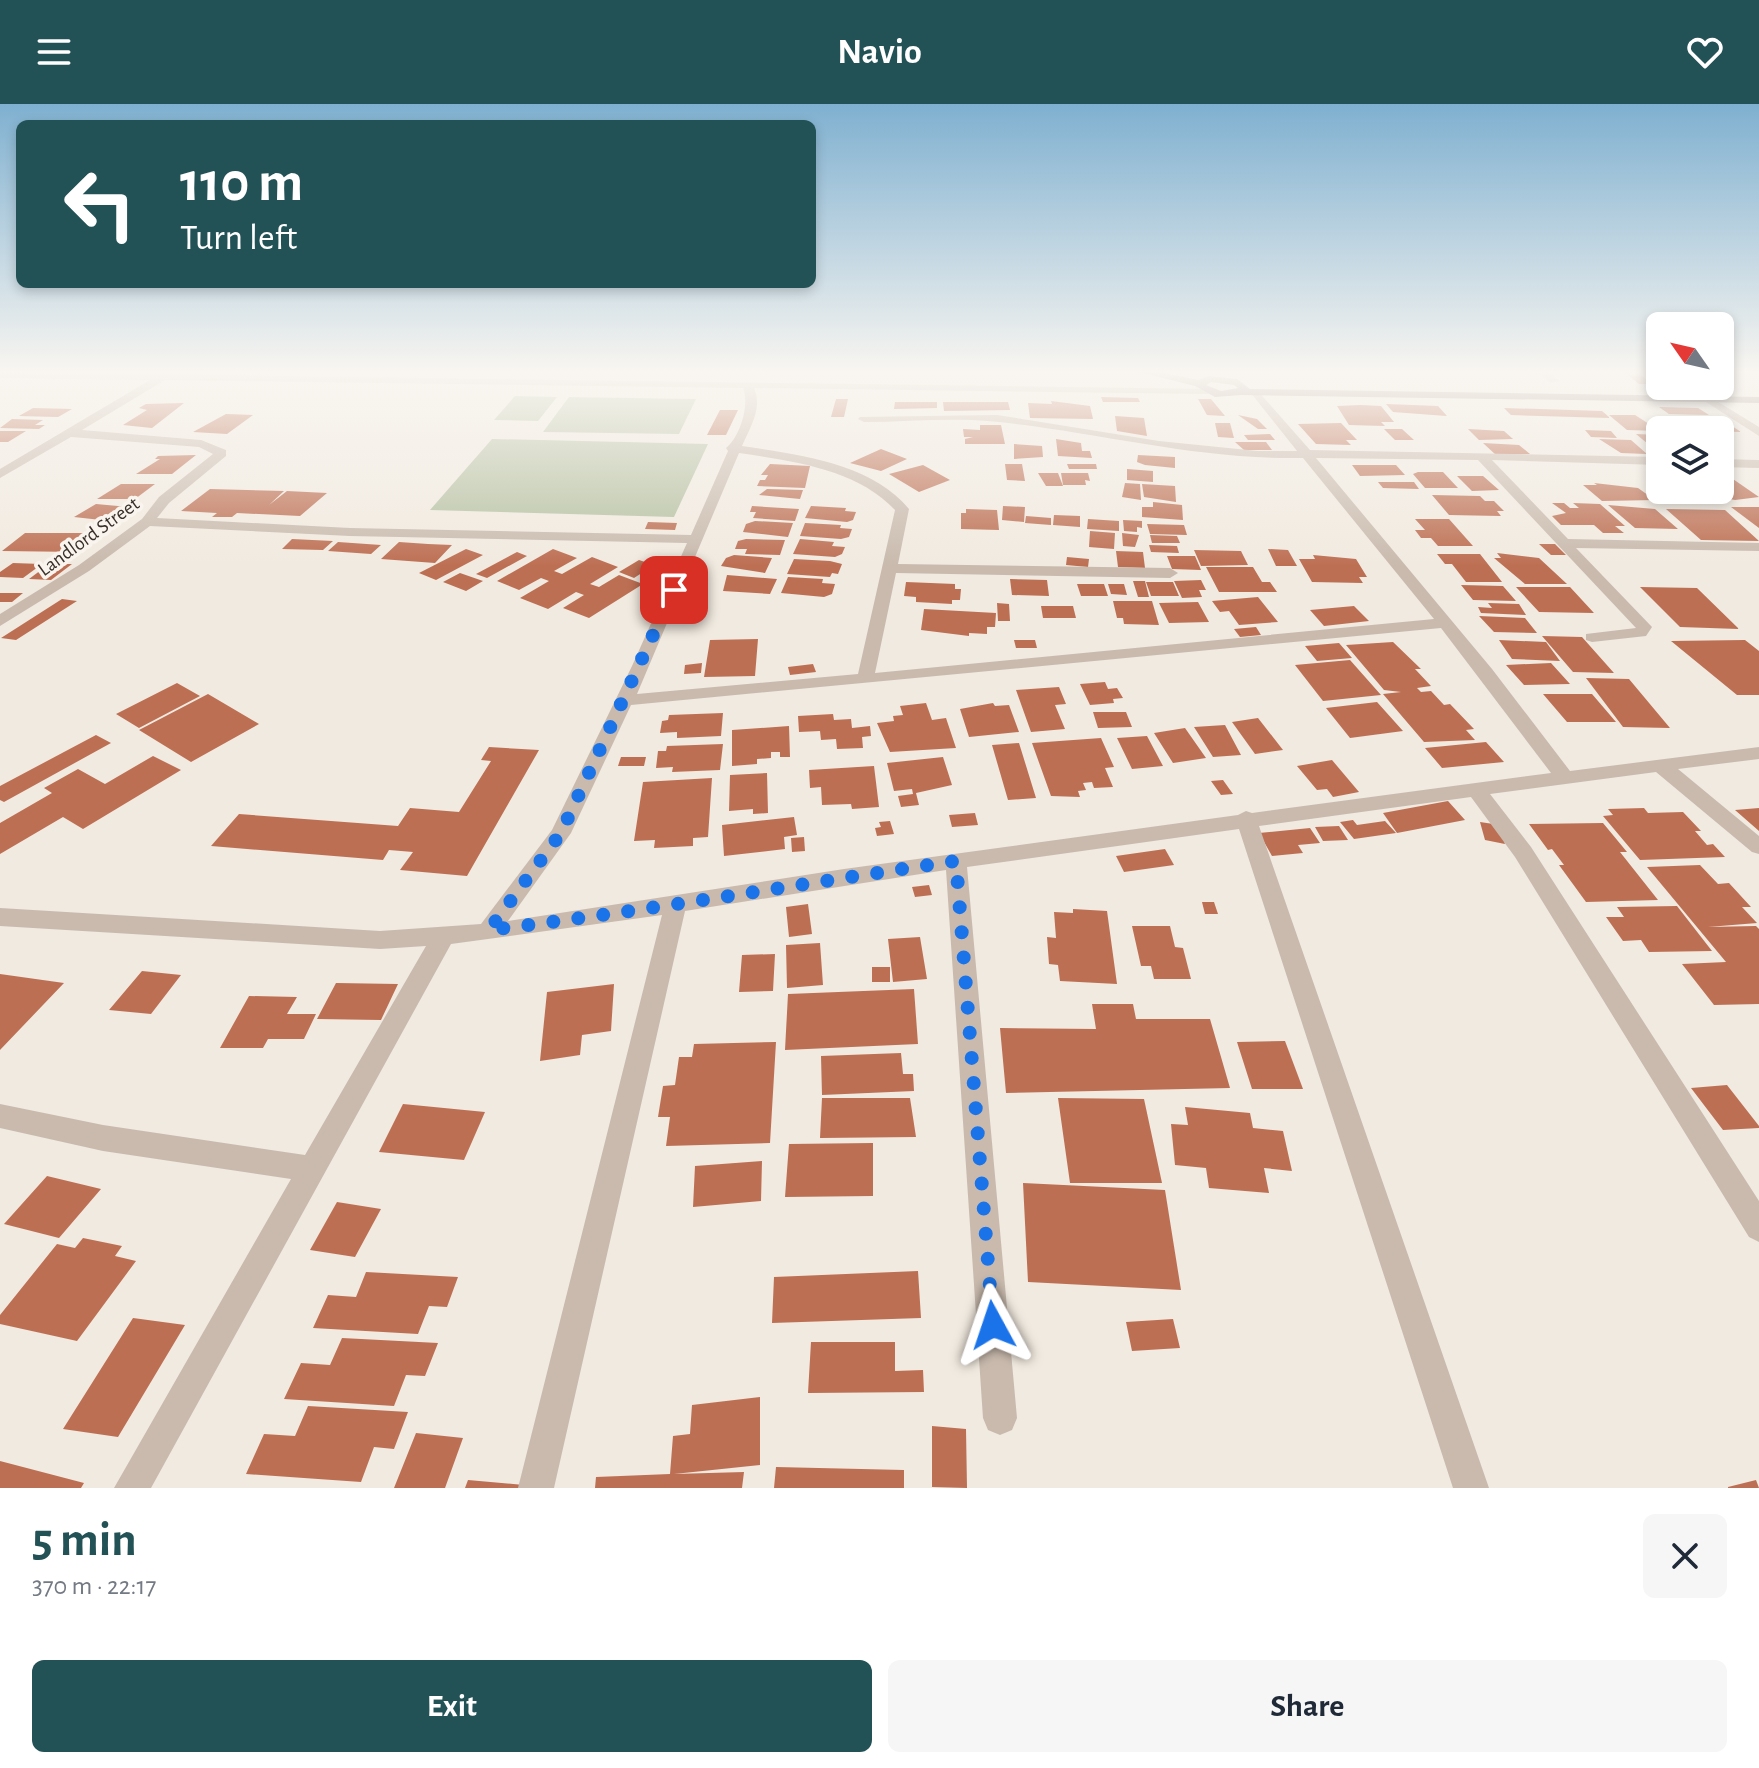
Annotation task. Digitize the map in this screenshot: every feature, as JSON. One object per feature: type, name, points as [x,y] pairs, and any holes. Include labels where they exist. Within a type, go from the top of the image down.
[{"type":"street","points":[[0,474],[63,437]]},
{"type":"street","name":"Landlord Street","points":[[0,621],[84,568],[147,522],[164,500],[222,453],[218,448],[201,444],[112,437]]},
{"type":"street","points":[[489,930],[561,833],[625,700],[738,437]]},
{"type":"street","points":[[1116,437],[1208,451],[1646,461]]},
{"type":"street","points":[[1291,437],[1444,623],[1565,778]]},
{"type":"street","points":[[732,448],[807,459],[867,484],[898,502],[902,509],[866,676]]},
{"type":"street","points":[[1482,457],[1644,627],[1640,633],[1592,637]]},
{"type":"street","points":[[1734,463],[1759,464]]},
{"type":"street","points":[[147,522],[350,532],[696,539]]},
{"type":"street","points":[[1561,543],[1759,547]]},
{"type":"street","points":[[888,568],[1170,573]]},
{"type":"street","points":[[625,700],[866,676],[1170,653],[1444,623]]},
{"type":"street","points":[[0,917],[380,940],[443,938],[675,907],[824,880],[1246,818],[1759,753]]},
{"type":"street","points":[[1660,765],[1759,847]]},
{"type":"street","points":[[1475,788],[1523,852],[1759,1227]]},
{"type":"street","points":[[1246,818],[1290,940],[1378,1218],[1471,1488]]},
{"type":"street","points":[[956,861],[1000,1418]]},
{"type":"street","points":[[536,1488],[675,907]]},
{"type":"street","points":[[132,1488],[443,938]]},
{"type":"street","points":[[0,1116],[103,1138],[311,1169]]},
{"type":"green space","points":[[492,439],[708,444],[674,517],[430,510]]},
{"type":"building","points":[[0,437],[17,437],[8,442],[0,442]]},
{"type":"building","points":[[964,437],[1003,437],[1005,444],[965,444],[965,439],[973,437]]},
{"type":"building","points":[[1245,437],[1272,437],[1275,440],[1248,440]]},
{"type":"building","points":[[1309,437],[1354,437],[1357,440],[1346,440],[1351,445],[1316,444]]},
{"type":"building","points":[[1392,437],[1410,437],[1414,440],[1395,440]]},
{"type":"building","points":[[1476,437],[1513,439],[1479,440]]},
{"type":"building","points":[[1056,439],[1081,443],[1082,451],[1090,451],[1092,458],[1058,456]]},
{"type":"building","points":[[1599,439],[1631,440],[1646,454],[1621,453]]},
{"type":"building","points":[[1235,442],[1266,442],[1272,450],[1244,450]]},
{"type":"building","points":[[1483,443],[1519,445],[1530,454],[1496,455]]},
{"type":"building","points":[[1014,444],[1042,446],[1043,457],[1014,459]]},
{"type":"building","points":[[881,449],[907,459],[881,471],[850,463]]},
{"type":"building","points":[[196,455],[172,474],[136,474],[160,459],[155,459],[158,456]]},
{"type":"building","points":[[1138,455],[1175,457],[1175,468],[1145,465],[1137,462]]},
{"type":"building","points":[[770,464],[810,466],[805,488],[757,486],[768,475],[761,475]]},
{"type":"building","points":[[1005,464],[1022,464],[1025,481],[1007,480]]},
{"type":"building","points":[[1067,464],[1096,464],[1097,469],[1069,469]]},
{"type":"building","points":[[923,465],[950,480],[919,492],[889,474]]},
{"type":"building","points":[[1352,465],[1396,465],[1405,475],[1360,476]]},
{"type":"building","points":[[1127,469],[1153,471],[1153,482],[1127,480]]},
{"type":"building","points":[[1443,472],[1458,488],[1425,488],[1413,474]]},
{"type":"building","points":[[1038,473],[1058,473],[1063,486],[1046,486]]},
{"type":"building","points":[[1061,473],[1088,473],[1090,481],[1085,480],[1086,485],[1063,485]]},
{"type":"building","points":[[1457,476],[1483,476],[1499,490],[1472,491]]},
{"type":"building","points":[[1734,480],[1759,497],[1735,500]]},
{"type":"building","points":[[1378,482],[1414,482],[1419,489],[1383,488]]},
{"type":"building","points":[[1125,483],[1140,484],[1141,500],[1122,497]]},
{"type":"building","points":[[1594,483],[1638,488],[1646,494],[1646,500],[1602,501],[1583,485],[1597,485]]},
{"type":"building","points":[[121,484],[155,484],[135,499],[97,499]]},
{"type":"building","points":[[1142,484],[1175,486],[1176,502],[1144,497]]},
{"type":"building","points":[[210,489],[284,491],[269,505],[287,491],[327,493],[300,516],[237,513],[232,517],[212,517],[217,513],[181,511]]},
{"type":"building","points":[[767,489],[803,490],[800,499],[759,495]]},
{"type":"building","points":[[1432,495],[1480,496],[1485,501],[1494,501],[1504,511],[1497,511],[1501,516],[1449,515]]},
{"type":"building","points":[[1153,502],[1182,505],[1183,520],[1142,517],[1142,507],[1153,507]]},
{"type":"building","points":[[1552,503],[1564,503],[1570,508],[1579,508],[1573,503],[1600,504],[1625,526],[1615,526],[1624,533],[1603,533],[1594,525],[1561,525],[1552,516],[1566,513]]},
{"type":"building","points":[[96,504],[129,507],[110,521],[74,517]]},
{"type":"building","points":[[1608,505],[1655,509],[1678,529],[1635,528]]},
{"type":"building","points":[[752,506],[799,509],[795,521],[753,518],[756,512],[750,512]]},
{"type":"building","points":[[811,506],[846,508],[845,511],[856,512],[853,520],[847,522],[805,518]]},
{"type":"building","points":[[1003,506],[1025,507],[1024,522],[1002,520]]},
{"type":"building","points":[[1731,507],[1759,507],[1759,528]]},
{"type":"building","points":[[966,509],[997,510],[999,530],[961,529],[961,513],[966,513]]},
{"type":"building","points":[[1666,509],[1725,510],[1759,541],[1701,540]]},
{"type":"building","points":[[1054,515],[1080,516],[1080,527],[1053,525]]},
{"type":"building","points":[[1026,516],[1051,518],[1051,525],[1025,523]]},
{"type":"building","points":[[1088,519],[1119,521],[1119,531],[1087,529]]},
{"type":"building","points":[[1415,519],[1449,519],[1473,546],[1438,546],[1431,538],[1421,538],[1415,530],[1425,530]]},
{"type":"building","points":[[1123,520],[1142,521],[1142,528],[1137,527],[1137,532],[1124,531]]},
{"type":"building","points":[[755,521],[793,523],[788,537],[743,532],[746,524]]},
{"type":"building","points":[[648,522],[677,523],[675,530],[645,529]]},
{"type":"building","points":[[805,523],[841,525],[840,528],[852,529],[849,537],[841,539],[800,536]]},
{"type":"building","points":[[1147,524],[1184,525],[1187,535],[1150,534]]},
{"type":"building","points":[[1090,531],[1115,533],[1114,549],[1089,547]]},
{"type":"building","points":[[25,533],[102,533],[79,552],[2,551]]},
{"type":"building","points":[[1122,533],[1139,535],[1135,547],[1123,546]]},
{"type":"building","points":[[1150,535],[1177,536],[1180,543],[1152,543]]},
{"type":"building","points":[[292,539],[333,541],[323,550],[282,549]]},
{"type":"building","points":[[800,539],[834,542],[832,546],[845,547],[842,554],[835,557],[793,554]]},
{"type":"building","points":[[785,540],[780,555],[745,554],[747,549],[735,549],[738,541]]},
{"type":"building","points":[[338,542],[381,545],[371,554],[328,551]]},
{"type":"building","points":[[399,542],[452,545],[435,563],[381,559]]},
{"type":"building","points":[[1539,544],[1555,544],[1566,555],[1551,555]]},
{"type":"building","points":[[1149,545],[1177,546],[1179,553],[1151,552]]},
{"type":"building","points":[[466,549],[483,555],[436,580],[419,573]]},
{"type":"building","points":[[553,549],[577,558],[554,571],[562,574],[592,557],[618,567],[590,584],[599,587],[619,575],[643,584],[589,618],[563,608],[584,595],[576,592],[548,609],[520,598],[549,581],[541,578],[519,590],[497,581]]},
{"type":"building","points":[[1268,549],[1288,550],[1297,566],[1276,566]]},
{"type":"building","points":[[1194,550],[1241,551],[1248,565],[1201,566]]},
{"type":"building","points":[[1116,551],[1143,552],[1145,568],[1118,567]]},
{"type":"building","points":[[517,552],[527,556],[487,578],[476,574]]},
{"type":"building","points":[[1497,553],[1539,558],[1567,584],[1525,584],[1494,558],[1501,558]]},
{"type":"building","points":[[1437,554],[1480,554],[1502,582],[1466,582],[1452,564],[1445,564]]},
{"type":"building","points":[[734,555],[772,558],[765,573],[721,566],[726,558]]},
{"type":"building","points":[[1313,555],[1356,559],[1367,577],[1359,577],[1363,583],[1312,582],[1299,559],[1315,559]]},
{"type":"building","points":[[1167,556],[1195,556],[1201,570],[1172,569]]},
{"type":"building","points":[[1067,557],[1089,559],[1088,567],[1066,565]]},
{"type":"building","points":[[794,559],[842,564],[838,574],[832,573],[830,577],[787,574]]},
{"type":"building","points":[[639,560],[654,565],[634,578],[619,572]]},
{"type":"building","points":[[13,563],[42,564],[23,578],[0,577],[0,572]]},
{"type":"building","points":[[49,564],[72,564],[51,580],[29,579]]},
{"type":"building","points":[[1206,567],[1253,567],[1262,582],[1270,582],[1277,592],[1219,592]]},
{"type":"building","points":[[460,573],[483,581],[466,591],[443,582]]},
{"type":"building","points":[[727,575],[777,579],[770,594],[723,591]]},
{"type":"building","points":[[788,577],[823,579],[822,583],[835,584],[832,594],[824,597],[781,593]]},
{"type":"building","points":[[1010,579],[1047,580],[1049,596],[1012,595]]},
{"type":"building","points":[[1201,580],[1206,590],[1199,590],[1202,597],[1182,598],[1174,581]]},
{"type":"building","points":[[1133,581],[1145,581],[1149,597],[1138,597]]},
{"type":"building","points":[[906,582],[955,584],[955,589],[961,589],[960,600],[952,600],[952,604],[916,602],[916,597],[904,596]]},
{"type":"building","points":[[1146,582],[1173,582],[1179,596],[1151,596]]},
{"type":"building","points":[[1077,584],[1104,584],[1108,596],[1081,596]]},
{"type":"building","points":[[1108,584],[1124,584],[1127,595],[1111,594]]},
{"type":"building","points":[[1461,585],[1503,586],[1516,601],[1473,600]]},
{"type":"building","points":[[1516,587],[1570,587],[1594,613],[1539,612]]},
{"type":"building","points":[[1640,587],[1697,588],[1739,629],[1680,627]]},
{"type":"building","points":[[0,593],[23,593],[12,602],[0,602]]},
{"type":"building","points":[[1258,597],[1278,622],[1239,625],[1229,611],[1220,612],[1212,601]]},
{"type":"building","points":[[62,599],[77,601],[16,640],[1,638]]},
{"type":"building","points":[[1113,601],[1152,601],[1159,625],[1124,624],[1123,618],[1117,618]]},
{"type":"building","points":[[1198,602],[1209,622],[1169,623],[1159,603]]},
{"type":"building","points":[[997,603],[1009,604],[1010,621],[998,621]]},
{"type":"building","points":[[1488,603],[1519,604],[1526,615],[1481,613],[1478,607],[1492,608]]},
{"type":"building","points":[[1041,606],[1073,606],[1076,618],[1043,618]]},
{"type":"building","points":[[1354,606],[1369,621],[1324,626],[1310,610]]},
{"type":"building","points":[[924,609],[996,613],[995,627],[987,627],[987,634],[969,633],[969,636],[921,630]]},
{"type":"building","points":[[1479,616],[1525,618],[1537,633],[1494,632]]},
{"type":"building","points":[[1256,627],[1261,635],[1240,637],[1234,629]]},
{"type":"building","points":[[1542,636],[1582,637],[1614,673],[1573,672]]},
{"type":"building","points":[[758,639],[755,676],[704,677],[710,640]]},
{"type":"building","points":[[1014,640],[1035,640],[1037,648],[1016,648]]},
{"type":"building","points":[[1499,640],[1546,642],[1560,661],[1512,659]]},
{"type":"building","points":[[1745,640],[1759,651],[1759,695],[1737,695],[1671,641]]},
{"type":"building","points":[[1393,642],[1421,669],[1415,669],[1431,686],[1417,688],[1421,692],[1431,691],[1444,705],[1450,704],[1474,729],[1466,730],[1475,740],[1424,742],[1383,694],[1401,692],[1384,690],[1346,645]]},
{"type":"building","points":[[1339,643],[1352,658],[1317,661],[1305,646]]},
{"type":"building","points":[[1350,660],[1381,695],[1323,701],[1295,665]]},
{"type":"building","points":[[702,663],[701,673],[684,674],[685,665]]},
{"type":"building","points":[[1551,663],[1570,684],[1524,685],[1506,665]]},
{"type":"building","points":[[813,664],[816,672],[790,675],[788,667]]},
{"type":"building","points":[[1586,678],[1629,679],[1670,728],[1623,727]]},
{"type":"building","points":[[1105,682],[1108,689],[1117,688],[1123,698],[1113,699],[1114,703],[1090,705],[1080,684]]},
{"type":"building","points":[[177,683],[200,696],[139,728],[116,714]]},
{"type":"building","points":[[1059,687],[1066,704],[1055,705],[1065,729],[1031,732],[1016,690]]},
{"type":"building","points":[[208,694],[259,724],[191,762],[139,730]]},
{"type":"building","points":[[1543,694],[1592,694],[1616,722],[1567,722]]},
{"type":"building","points":[[1377,702],[1403,731],[1350,738],[1326,708]]},
{"type":"building","points":[[926,703],[932,720],[946,718],[956,748],[890,752],[877,723],[894,721],[893,716],[903,715],[900,706]]},
{"type":"building","points":[[993,703],[995,706],[1009,705],[1019,732],[969,737],[960,709]]},
{"type":"building","points":[[1093,712],[1126,712],[1132,727],[1098,728]]},
{"type":"building","points":[[723,713],[721,736],[677,738],[677,732],[660,733],[662,721],[668,720],[669,715]]},
{"type":"building","points":[[833,714],[834,720],[851,719],[852,728],[870,726],[871,736],[862,737],[863,748],[837,749],[836,739],[821,740],[820,731],[799,732],[798,716]]},
{"type":"building","points":[[1258,718],[1283,750],[1255,754],[1232,722]]},
{"type":"building","points":[[1225,725],[1241,755],[1213,757],[1194,727]]},
{"type":"building","points":[[789,726],[790,757],[780,757],[780,752],[771,752],[771,758],[757,759],[757,764],[732,766],[732,730]]},
{"type":"building","points":[[1185,728],[1206,758],[1173,763],[1154,733]]},
{"type":"building","points":[[96,735],[111,743],[4,802],[0,800],[0,786]]},
{"type":"building","points":[[1147,736],[1163,766],[1132,769],[1117,738]]},
{"type":"building","points":[[1101,738],[1114,767],[1105,768],[1113,787],[1094,788],[1092,782],[1083,783],[1086,790],[1078,791],[1080,797],[1051,796],[1032,743]]},
{"type":"building","points":[[1486,742],[1504,762],[1442,768],[1425,748]]},
{"type":"building","points":[[1019,743],[1036,798],[1008,800],[992,745]]},
{"type":"building","points":[[723,744],[720,770],[672,772],[673,767],[656,768],[658,751],[666,751],[667,746]]},
{"type":"building","points":[[489,747],[539,750],[467,876],[400,870],[413,852],[389,850],[383,860],[211,846],[239,814],[398,826],[410,808],[459,812],[491,761],[481,760]]},
{"type":"building","points":[[153,756],[181,770],[83,829],[63,817],[0,854],[0,823],[52,793],[44,788],[78,769],[105,784]]},
{"type":"building","points":[[621,757],[646,757],[644,766],[618,766]]},
{"type":"building","points":[[943,757],[952,785],[916,793],[919,805],[901,807],[898,796],[913,794],[912,789],[894,791],[887,763]]},
{"type":"building","points":[[1332,760],[1359,792],[1333,797],[1327,789],[1317,790],[1297,766]]},
{"type":"building","points":[[874,766],[879,807],[852,809],[851,804],[822,805],[821,787],[810,788],[809,770]]},
{"type":"building","points":[[767,773],[768,813],[753,814],[753,809],[729,811],[730,775]]},
{"type":"building","points":[[712,778],[708,837],[693,838],[693,846],[654,848],[655,840],[634,841],[643,782]]},
{"type":"building","points":[[1223,780],[1233,794],[1221,795],[1211,781]]},
{"type":"building","points":[[1448,801],[1465,820],[1397,833],[1383,813]]},
{"type":"building","points":[[1644,808],[1648,813],[1683,812],[1701,831],[1695,831],[1707,845],[1713,844],[1725,857],[1640,860],[1603,816],[1613,815],[1608,809]]},
{"type":"building","points":[[1759,808],[1759,831],[1735,810]]},
{"type":"building","points":[[975,813],[978,825],[952,827],[949,815]]},
{"type":"building","points":[[794,817],[797,835],[784,837],[785,849],[724,856],[722,825]]},
{"type":"building","points":[[1353,820],[1357,825],[1385,821],[1396,833],[1354,839],[1340,822]]},
{"type":"building","points":[[890,821],[894,834],[877,836],[875,828],[881,827],[879,822]]},
{"type":"building","points":[[1480,822],[1500,825],[1505,844],[1485,840]]},
{"type":"building","points":[[1603,823],[1627,852],[1620,852],[1658,900],[1586,902],[1559,865],[1564,865],[1552,849],[1548,850],[1529,824]]},
{"type":"building","points":[[1339,826],[1348,840],[1323,841],[1315,827]]},
{"type":"building","points":[[1310,828],[1320,843],[1298,845],[1303,853],[1272,856],[1259,833]]},
{"type":"building","points":[[804,837],[805,851],[792,852],[791,838]]},
{"type":"building","points":[[1165,849],[1174,865],[1124,872],[1116,856]]},
{"type":"building","points":[[1700,865],[1718,884],[1729,883],[1751,907],[1742,907],[1757,923],[1708,927],[1756,926],[1759,929],[1759,1004],[1714,1005],[1682,964],[1726,962],[1647,867]]},
{"type":"building","points":[[929,885],[932,895],[915,897],[912,887]]},
{"type":"building","points":[[1202,902],[1214,902],[1218,914],[1205,914]]},
{"type":"building","points":[[808,904],[812,934],[789,937],[786,907]]},
{"type":"building","points":[[1677,906],[1712,951],[1649,952],[1641,940],[1623,941],[1606,917],[1624,917],[1617,907]]},
{"type":"building","points":[[1073,909],[1107,911],[1117,984],[1060,981],[1058,965],[1049,964],[1047,937],[1056,938],[1054,912],[1073,913]]},
{"type":"building","points":[[1132,926],[1170,926],[1175,947],[1183,948],[1191,979],[1154,979],[1151,966],[1141,966]]},
{"type":"building","points":[[920,937],[927,979],[893,982],[888,939]]},
{"type":"building","points":[[820,943],[823,985],[787,988],[786,945]]},
{"type":"building","points":[[775,954],[773,991],[739,992],[742,955]]},
{"type":"building","points":[[872,967],[890,967],[890,982],[872,982]]},
{"type":"building","points":[[142,971],[181,975],[151,1014],[109,1010]]},
{"type":"building","points":[[0,974],[64,983],[0,1050]]},
{"type":"building","points":[[336,983],[398,984],[381,1020],[317,1019]]},
{"type":"building","points":[[614,984],[611,1031],[582,1035],[580,1055],[540,1061],[547,992]]},
{"type":"building","points":[[914,989],[918,1044],[785,1050],[788,994]]},
{"type":"building","points":[[249,996],[297,997],[287,1014],[316,1014],[304,1039],[268,1039],[263,1048],[220,1048]]},
{"type":"building","points":[[1092,1004],[1133,1004],[1136,1019],[1210,1019],[1230,1088],[1006,1093],[1000,1028],[1096,1029]]},
{"type":"building","points":[[1285,1041],[1303,1089],[1252,1089],[1237,1042]]},
{"type":"building","points":[[776,1042],[770,1143],[666,1146],[670,1117],[658,1117],[663,1086],[675,1085],[679,1057],[692,1057],[694,1044]]},
{"type":"building","points":[[901,1053],[903,1074],[913,1074],[914,1091],[822,1095],[821,1056]]},
{"type":"building","points":[[1727,1085],[1759,1128],[1723,1130],[1691,1088]]},
{"type":"building","points":[[822,1098],[910,1098],[916,1137],[820,1138]]},
{"type":"building","points":[[1058,1098],[1144,1099],[1162,1183],[1070,1183]]},
{"type":"building","points":[[403,1104],[485,1112],[464,1160],[379,1152]]},
{"type":"building","points":[[1185,1107],[1250,1113],[1253,1128],[1283,1131],[1292,1171],[1264,1168],[1269,1193],[1209,1188],[1206,1168],[1175,1165],[1171,1124],[1188,1125]]},
{"type":"building","points":[[873,1143],[873,1196],[785,1197],[789,1144]]},
{"type":"building","points":[[762,1161],[761,1201],[693,1207],[695,1166]]},
{"type":"building","points":[[47,1176],[101,1189],[59,1238],[4,1224]]},
{"type":"building","points":[[1023,1183],[1165,1190],[1181,1290],[1028,1282]]},
{"type":"building","points":[[337,1202],[381,1209],[355,1257],[310,1250]]},
{"type":"building","points":[[83,1238],[122,1246],[115,1256],[136,1261],[77,1341],[0,1324],[0,1315],[57,1244],[75,1248]]},
{"type":"building","points":[[918,1271],[921,1318],[772,1323],[774,1277]]},
{"type":"building","points":[[366,1272],[458,1277],[447,1307],[429,1306],[418,1334],[313,1328],[328,1295],[356,1297]]},
{"type":"building","points":[[133,1318],[185,1325],[118,1437],[63,1429]]},
{"type":"building","points":[[1173,1319],[1180,1348],[1132,1351],[1126,1322]]},
{"type":"building","points":[[342,1338],[438,1343],[425,1376],[406,1375],[394,1406],[284,1399],[301,1363],[330,1365]]},
{"type":"building","points":[[811,1342],[895,1342],[895,1371],[923,1370],[924,1392],[808,1393]]},
{"type":"building","points":[[760,1397],[760,1465],[674,1474],[744,1472],[742,1488],[595,1488],[596,1477],[670,1474],[673,1436],[690,1434],[692,1405]]},
{"type":"building","points":[[308,1406],[408,1412],[394,1449],[374,1447],[361,1482],[246,1474],[264,1434],[295,1436]]},
{"type":"building","points":[[932,1426],[966,1429],[967,1488],[932,1487]]},
{"type":"building","points":[[416,1433],[463,1438],[445,1488],[394,1488]]},
{"type":"building","points":[[0,1461],[84,1483],[81,1488],[0,1488]]},
{"type":"building","points":[[776,1467],[904,1470],[904,1488],[774,1488]]},
{"type":"building","points":[[468,1480],[524,1485],[523,1488],[465,1488]]},
{"type":"building","points":[[1756,1480],[1759,1488],[1728,1488],[1728,1487]]},
{"type":"route","points":[[674,590],[561,833],[489,930],[675,907],[824,880],[956,861],[993,1325]]}]
